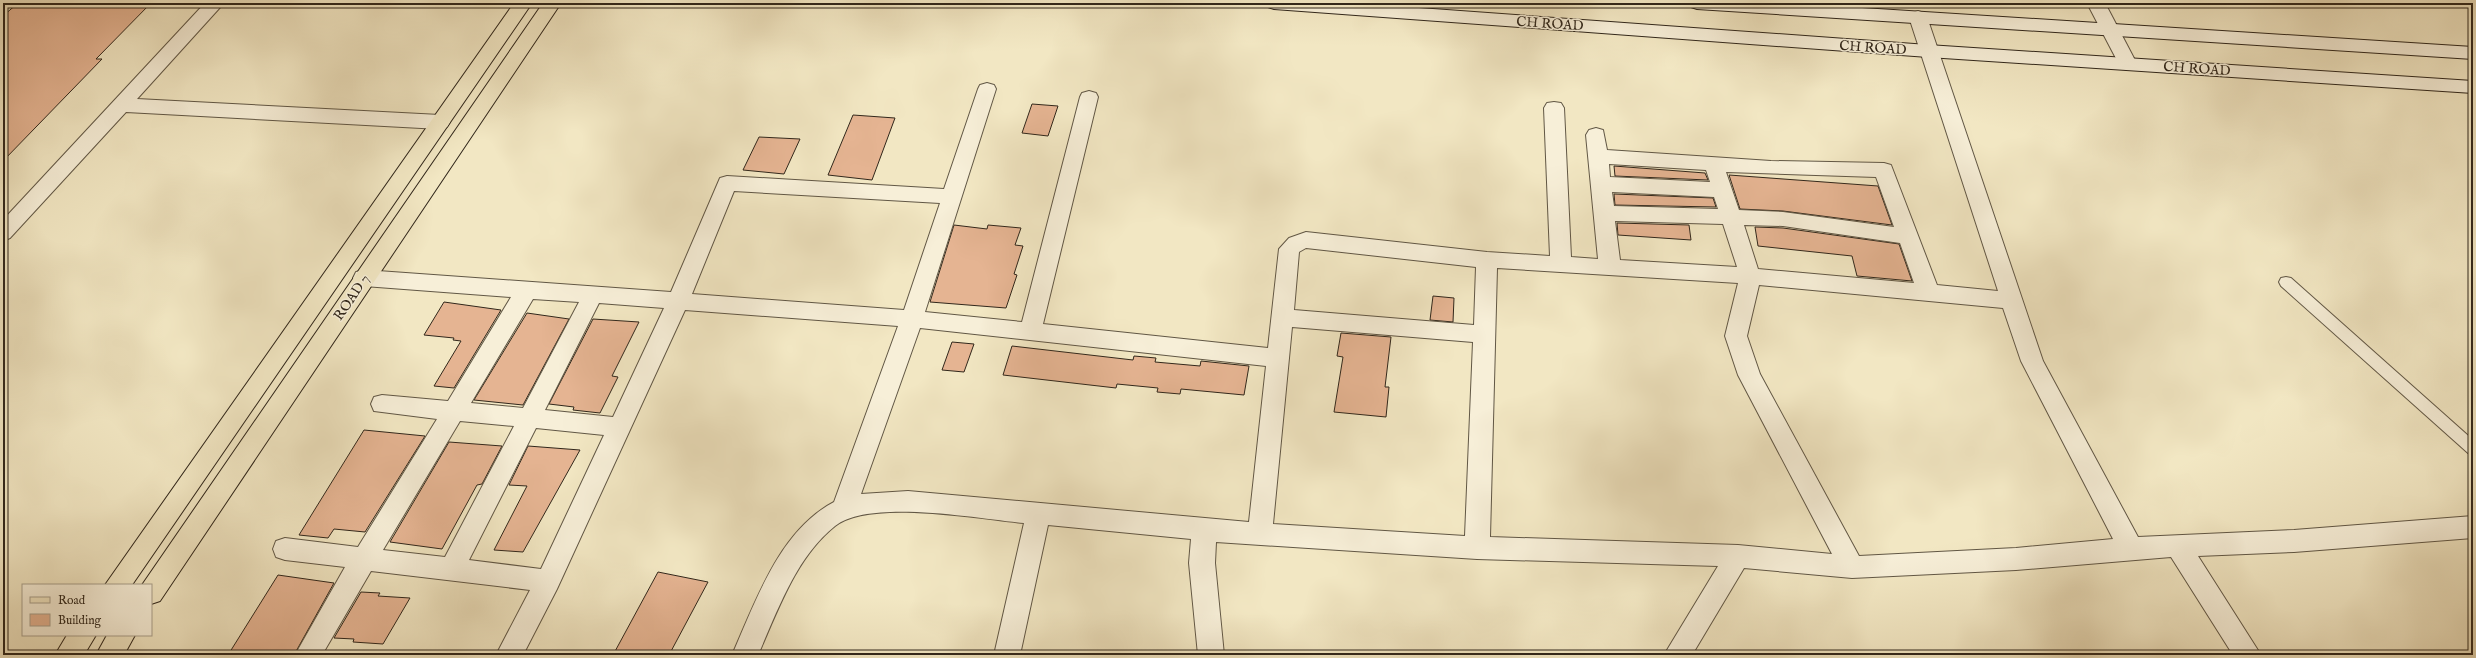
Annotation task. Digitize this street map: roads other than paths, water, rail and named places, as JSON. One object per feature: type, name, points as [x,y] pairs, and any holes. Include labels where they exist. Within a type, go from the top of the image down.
[{"type":"main road","name":"ROAD 7","points":[[119,584],[523,3]]},
{"type":"main road","name":"ROAD 7","points":[[152,592],[552,3]]},
{"type":"main road","points":[[68,655],[81,636]]},
{"type":"main road","points":[[109,655],[121,636]]},
{"type":"street","points":[[3,233],[215,3]]},
{"type":"street","name":"CH ROAD","points":[[1274,3],[1928,51],[2473,87]]},
{"type":"street","points":[[1697,3],[2473,53]]},
{"type":"street","points":[[2096,3],[2108,30],[2128,64]]},
{"type":"street","points":[[1918,17],[1928,51],[2032,361],[2131,548]]},
{"type":"street","points":[[844,508],[912,319],[986,89]]},
{"type":"street","points":[[1030,332],[1089,97]]},
{"type":"street","points":[[121,104],[440,122]]},
{"type":"street","points":[[1554,108],[1561,264]]},
{"type":"street","points":[[1596,135],[1610,268]]},
{"type":"street","points":[[1598,156],[1826,170],[1884,170],[1928,291]]},
{"type":"street","points":[[1714,164],[1750,276],[1736,336],[1742,357],[1753,382],[1852,567]]},
{"type":"street","points":[[509,655],[548,581],[621,427],[678,301],[727,183],[952,197]]},
{"type":"street","points":[[1601,184],[1723,190]]},
{"type":"street","points":[[1604,214],[1783,220],[1908,236]]},
{"type":"street","points":[[1260,534],[1290,249],[1296,243],[1306,240],[1487,260],[1750,276],[1928,291],[2011,300]]},
{"type":"street","points":[[1477,548],[1487,260]]},
{"type":"street","points":[[364,278],[912,319],[1278,358]]},
{"type":"street","points":[[308,655],[362,559],[454,413],[526,291]]},
{"type":"street","points":[[452,568],[593,294]]},
{"type":"street","points":[[1282,318],[1484,334]]},
{"type":"street","points":[[382,404],[454,413],[621,427]]},
{"type":"street","points":[[745,655],[790,559],[823,522],[844,508],[874,502],[908,501],[1038,515],[1260,534],[1477,548],[1738,556],[1852,567],[2016,559],[2131,548],[2294,541],[2473,526]]},
{"type":"street","points":[[1007,655],[1038,515]]},
{"type":"street","points":[[1204,530],[1202,563],[1211,655]]},
{"type":"street","points":[[2178,547],[2244,653]]},
{"type":"street","points":[[285,549],[362,559],[452,568],[548,581]]},
{"type":"street","points":[[1677,655],[1738,556]]},
{"type":"lane","points":[[2286,282],[2473,449]]}]
